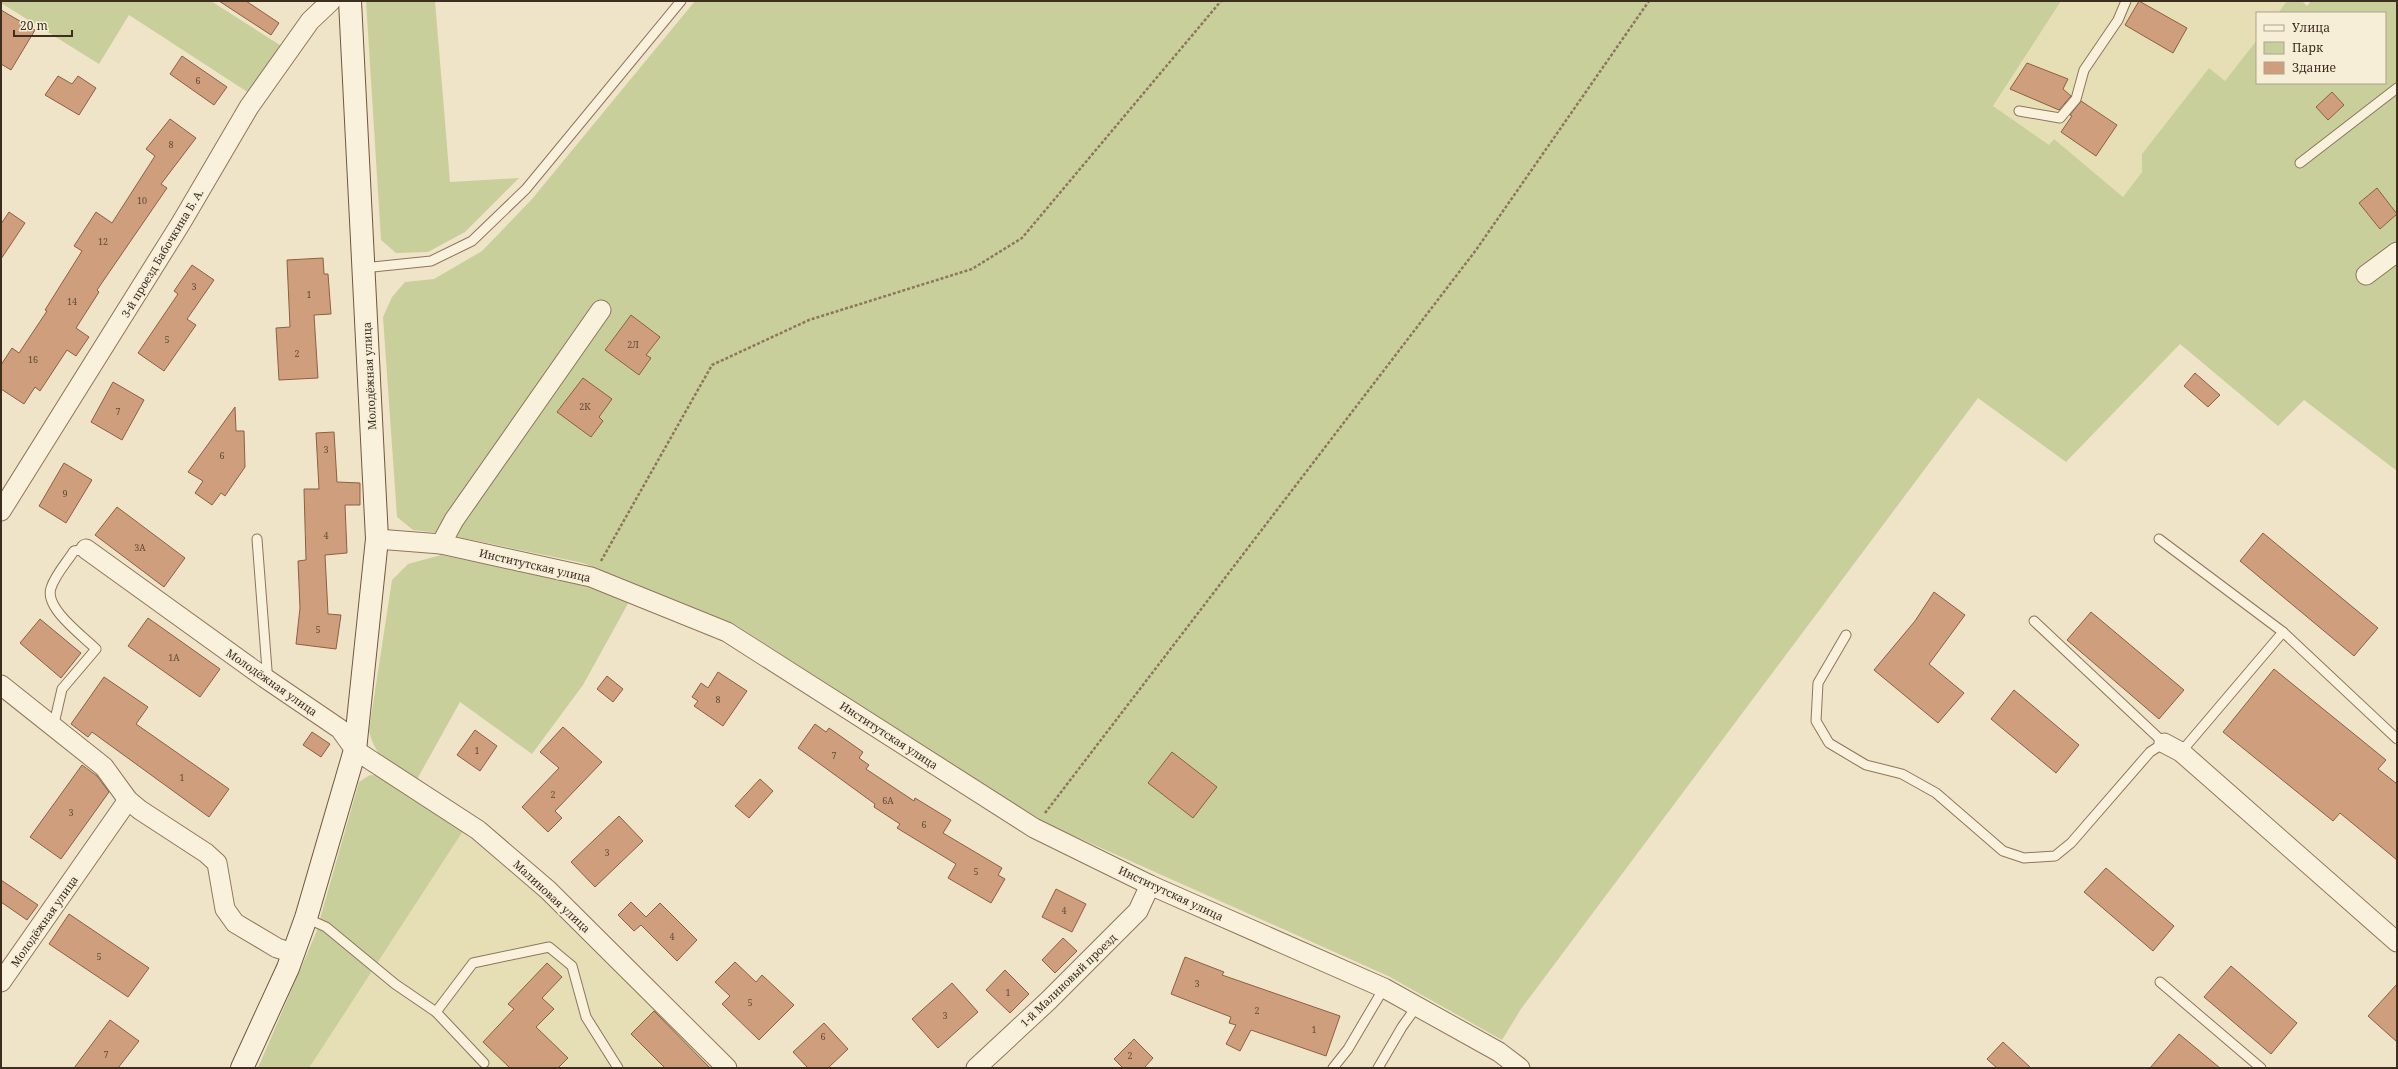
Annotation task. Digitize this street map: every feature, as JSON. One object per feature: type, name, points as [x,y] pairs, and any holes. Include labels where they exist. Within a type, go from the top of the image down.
[{"type":"street","name":"3-й проезд Бабочкина Б. А.","points":[[1,511],[177,230],[249,107],[310,21],[331,1]]},
{"type":"street","name":"Молодёжная улица","points":[[242,1068],[293,953],[306,918],[355,750],[377,539],[350,1]]},
{"type":"street","points":[[2366,275],[2397,252]]},
{"type":"street","points":[[441,544],[454,520],[601,310]]},
{"type":"street","name":"Институтская улица","points":[[377,539],[441,544],[592,578],[727,632],[1034,828],[1150,885],[1384,988],[1499,1052],[1520,1068]]},
{"type":"street","name":"Молодёжная улица","points":[[86,549],[265,678],[340,729],[355,750]]},
{"type":"street","points":[[4,693],[104,767],[128,800],[206,853],[217,863],[226,909],[235,923],[277,948],[293,953]]},
{"type":"street","points":[[2164,743],[2181,752],[2396,938]]},
{"type":"street","name":"Малиновая улица","points":[[355,750],[478,830],[548,890],[727,1068]]},
{"type":"street","name":"Молодёжная улица","points":[[1,982],[128,800]]},
{"type":"street","name":"1-й Малиновый проезд","points":[[976,1068],[1048,1001],[1138,911],[1150,885]]},
{"type":"lane","points":[[363,268],[431,262],[472,241],[526,189],[681,1]]},
{"type":"lane","points":[[2019,111],[2060,118],[2076,99],[2084,70],[2118,20],[2126,1]]},
{"type":"lane","points":[[2300,163],[2397,88]]},
{"type":"lane","points":[[257,539],[267,670],[265,678]]},
{"type":"lane","points":[[2160,539],[2283,632],[2397,739]]},
{"type":"lane","points":[[53,728],[62,689],[96,649],[54,609],[50,588],[74,551],[86,549]]},
{"type":"lane","points":[[1846,635],[1818,683],[1816,721],[1829,742],[1866,765],[1902,774],[1936,793],[2003,851],[2024,858],[2055,856],[2070,844],[2150,752],[2164,743],[2034,621]]},
{"type":"lane","points":[[2181,752],[2283,632]]},
{"type":"lane","points":[[306,918],[326,927],[395,984],[436,1012],[484,1063]]},
{"type":"lane","points":[[436,1012],[473,963],[549,947],[572,966],[586,1017],[618,1068]]},
{"type":"lane","points":[[2160,982],[2261,1068]]},
{"type":"lane","points":[[1333,1068],[1348,1049],[1384,988]]},
{"type":"lane","points":[[1378,1068],[1402,1027],[1417,1006]]},
{"type":"path","points":[[592,578],[712,365],[809,320],[972,269],[1022,238],[1221,1]]},
{"type":"path","points":[[1034,828],[1476,250],[1649,1]]},
{"type":"shaded area","points":[[2061,1],[2287,1],[2279,12],[2256,12],[2256,41],[2225,82],[2209,68],[2142,154],[2142,172],[2123,197],[2054,139],[2049,146],[1993,106]]},
{"type":"shaded area","points":[[463,831],[543,896],[718,1068],[309,1068]]},
{"type":"green space","points":[[1,1],[211,1],[283,47],[249,93],[129,15],[99,64],[1,3]]},
{"type":"green space","points":[[366,1],[435,1],[450,182],[519,178],[465,232],[428,252],[396,253],[381,240]]},
{"type":"green space","points":[[695,1],[2061,1],[1993,106],[2049,145],[2054,139],[2123,197],[2142,172],[2142,154],[2209,68],[2225,81],[2256,41],[2256,84],[2386,84],[2386,12],[2279,12],[2287,1],[2302,1],[2307,6],[2311,1],[2397,1],[2397,471],[2304,400],[2278,426],[2180,344],[2066,462],[1978,398],[1521,1009],[1502,1040],[1388,976],[1025,814],[736,625],[583,563],[439,533],[413,530],[397,517],[383,317],[392,297],[405,282],[434,279],[482,251],[532,199]]},
{"type":"green space","points":[[441,555],[590,586],[630,600],[583,685],[532,754],[460,702],[415,783],[392,767],[380,755],[375,748],[369,730],[392,580],[408,564]]},
{"type":"green space","points":[[370,775],[382,776],[463,831],[309,1068],[258,1068],[316,933],[359,782]]},
{"type":"building","points":[[219,1],[246,1],[279,23],[271,35]]},
{"type":"building","points":[[2139,1],[2187,28],[2173,53],[2125,25]]},
{"type":"building","points":[[1,10],[35,30],[11,70],[1,64]]},
{"type":"building","points":[[182,56],[227,87],[214,105],[170,74]]},
{"type":"building","points":[[2027,63],[2068,79],[2063,89],[2071,96],[2059,110],[2010,89]]},
{"type":"building","points":[[58,76],[72,84],[78,76],[96,88],[79,115],[45,95]]},
{"type":"building","points":[[2332,92],[2344,105],[2328,120],[2316,107]]},
{"type":"building","points":[[2081,101],[2117,125],[2096,156],[2061,132],[2072,116],[2070,115]]},
{"type":"building","points":[[170,119],[196,138],[161,184],[167,188],[97,290],[99,292],[76,328],[89,337],[76,356],[67,350],[40,391],[35,387],[24,404],[1,389],[1,365],[12,348],[19,353],[47,311],[45,310],[82,251],[74,246],[96,212],[112,223],[155,156],[146,149]]},
{"type":"building","points":[[2377,188],[2397,214],[2380,229],[2359,203]]},
{"type":"building","points":[[9,212],[25,223],[1,259],[1,224]]},
{"type":"building","points":[[323,258],[324,274],[328,274],[331,314],[314,315],[318,378],[279,380],[276,328],[290,327],[287,260]]},
{"type":"building","points":[[192,265],[214,280],[187,319],[196,325],[164,371],[138,353],[178,294],[174,291]]},
{"type":"building","points":[[631,315],[660,337],[646,355],[651,358],[639,375],[605,350]]},
{"type":"building","points":[[2195,373],[2220,395],[2208,407],[2184,386]]},
{"type":"building","points":[[583,378],[612,399],[599,417],[603,421],[591,437],[557,412]]},
{"type":"building","points":[[113,382],[144,400],[122,440],[91,422]]},
{"type":"building","points":[[235,407],[236,431],[244,431],[245,467],[225,496],[221,493],[212,505],[195,493],[203,481],[188,472]]},
{"type":"building","points":[[334,432],[337,482],[360,483],[360,505],[345,505],[347,553],[325,555],[328,614],[341,615],[336,649],[296,644],[300,608],[298,561],[306,560],[304,489],[319,489],[316,433]]},
{"type":"building","points":[[64,463],[92,480],[66,523],[39,506]]},
{"type":"building","points":[[117,507],[185,558],[164,587],[95,535]]},
{"type":"building","points":[[2263,533],[2378,628],[2354,656],[2240,561]]},
{"type":"building","points":[[1934,592],[1965,615],[1929,664],[1964,693],[1938,723],[1874,670],[1915,621]]},
{"type":"building","points":[[2091,612],[2184,690],[2159,719],[2067,640]]},
{"type":"building","points":[[148,618],[220,669],[200,697],[128,646]]},
{"type":"building","points":[[40,619],[81,653],[61,678],[20,643]]},
{"type":"building","points":[[2274,669],[2386,760],[2378,769],[2397,784],[2397,860],[2340,813],[2333,821],[2223,732]]},
{"type":"building","points":[[718,672],[747,691],[723,726],[694,706],[698,701],[692,697],[701,683],[708,688]]},
{"type":"building","points":[[607,676],[623,689],[613,702],[597,689]]},
{"type":"building","points":[[104,677],[148,707],[136,724],[229,789],[209,817],[92,732],[88,737],[71,724]]},
{"type":"building","points":[[2014,690],[2079,745],[2056,773],[1991,719]]},
{"type":"building","points":[[815,724],[826,732],[829,728],[863,752],[859,758],[869,765],[866,769],[914,801],[915,798],[951,820],[943,833],[1002,868],[998,875],[1005,879],[991,903],[948,878],[956,864],[897,828],[900,824],[874,807],[875,804],[798,748]]},
{"type":"building","points":[[563,727],[602,762],[555,811],[562,818],[548,832],[522,807],[559,768],[540,752]]},
{"type":"building","points":[[475,730],[497,746],[480,771],[457,755]]},
{"type":"building","points":[[312,732],[330,744],[321,757],[303,745]]},
{"type":"building","points":[[1172,752],[1217,787],[1193,818],[1148,783]]},
{"type":"building","points":[[82,765],[97,776],[109,792],[61,859],[30,837]]},
{"type":"building","points":[[760,779],[773,791],[749,818],[735,806]]},
{"type":"building","points":[[619,816],[643,841],[595,887],[571,862]]},
{"type":"building","points":[[2106,868],[2174,926],[2153,951],[2084,892]]},
{"type":"building","points":[[1,880],[38,905],[27,920],[1,902]]},
{"type":"building","points":[[1056,889],[1086,904],[1072,932],[1042,917]]},
{"type":"building","points":[[631,902],[646,917],[660,903],[697,940],[677,961],[641,925],[634,931],[618,915]]},
{"type":"building","points":[[69,914],[149,968],[128,997],[49,944]]},
{"type":"building","points":[[1063,938],[1077,951],[1055,973],[1042,960]]},
{"type":"building","points":[[1185,957],[1224,972],[1222,975],[1340,1016],[1326,1056],[1251,1030],[1240,1051],[1226,1044],[1236,1025],[1229,1023],[1231,1017],[1171,994]]},
{"type":"building","points":[[735,962],[756,982],[762,975],[794,1005],[759,1040],[722,1004],[730,996],[715,982]]},
{"type":"building","points":[[547,963],[562,977],[542,998],[554,1009],[536,1027],[568,1058],[558,1068],[510,1068],[483,1042],[514,1009],[508,1004]]},
{"type":"building","points":[[2231,966],[2297,1023],[2271,1054],[2204,997]]},
{"type":"building","points":[[1005,970],[1029,994],[1010,1013],[986,990]]},
{"type":"building","points":[[952,983],[978,1012],[938,1048],[912,1019]]},
{"type":"building","points":[[2397,984],[2397,1042],[2368,1016]]},
{"type":"building","points":[[654,1011],[710,1068],[665,1068],[631,1034]]},
{"type":"building","points":[[110,1020],[139,1041],[118,1068],[74,1068]]},
{"type":"building","points":[[824,1023],[848,1049],[828,1068],[808,1068],[793,1052]]},
{"type":"building","points":[[2179,1034],[2220,1068],[2150,1068]]},
{"type":"building","points":[[1134,1039],[1153,1058],[1144,1068],[1123,1068],[1114,1059]]},
{"type":"building","points":[[2003,1042],[2031,1068],[1997,1068],[1987,1059]]}]
